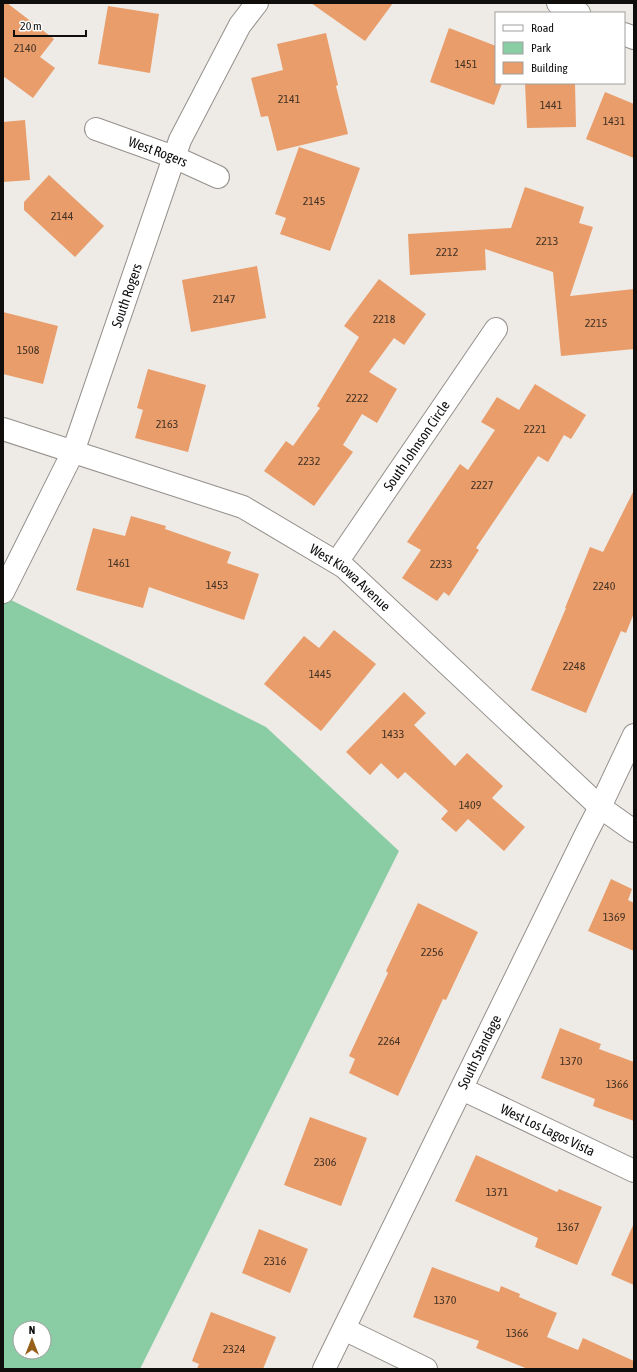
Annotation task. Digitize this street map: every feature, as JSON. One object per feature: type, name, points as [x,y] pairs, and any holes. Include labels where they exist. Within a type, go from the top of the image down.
[{"type":"street","name":"South Rogers","points":[[3,592],[73,452],[180,140],[240,25],[258,3]]},
{"type":"street","points":[[558,3],[577,12]]},
{"type":"street","name":"West Rogers","points":[[96,129],[174,157],[218,177]]},
{"type":"street","name":"South Johnson Circle","points":[[336,562],[496,329]]},
{"type":"street","name":"West Kiowa Avenue","points":[[3,429],[243,507],[344,567],[600,808],[634,831]]},
{"type":"street","name":"South Standage","points":[[324,1369],[600,808],[634,735]]},
{"type":"street","name":"West Los Lagos Vista","points":[[462,1089],[634,1171]]},
{"type":"street","points":[[344,1329],[426,1369]]},
{"type":"green space","points":[[3,596],[266,727],[399,851],[140,1369],[3,1369]]},
{"type":"building","points":[[3,3],[7,3],[54,39],[40,57],[55,68],[33,98],[3,76]]},
{"type":"building","points":[[311,3],[393,3],[365,41]]},
{"type":"building","points":[[108,6],[159,14],[150,73],[98,64]]},
{"type":"building","points":[[449,28],[495,46],[495,84],[502,84],[494,105],[430,82]]},
{"type":"building","points":[[326,33],[338,85],[336,86],[348,134],[277,151],[268,116],[261,117],[251,78],[283,70],[277,44]]},
{"type":"building","points":[[525,84],[575,84],[576,127],[527,128]]},
{"type":"building","points":[[605,92],[634,104],[634,158],[586,139]]},
{"type":"building","points":[[25,120],[30,180],[3,182],[3,122]]},
{"type":"building","points":[[299,147],[360,168],[330,251],[280,234],[286,218],[275,214]]},
{"type":"building","points":[[49,175],[104,226],[75,257],[24,210],[24,202]]},
{"type":"building","points":[[525,187],[584,207],[579,223],[593,227],[570,296],[634,289],[634,349],[561,356],[553,272],[485,249],[486,270],[410,275],[408,234],[511,228]]},
{"type":"building","points":[[257,266],[266,318],[191,332],[182,280]]},
{"type":"building","points":[[379,279],[426,314],[404,345],[394,338],[369,372],[397,389],[377,423],[362,414],[343,445],[353,452],[314,506],[264,471],[286,441],[293,446],[320,408],[317,406],[359,337],[344,326]]},
{"type":"building","points":[[3,312],[58,326],[43,384],[3,374]]},
{"type":"building","points":[[148,369],[206,385],[188,452],[135,438],[143,410],[137,408]]},
{"type":"building","points":[[535,384],[586,415],[571,439],[564,435],[548,462],[538,456],[476,548],[479,550],[449,596],[444,592],[437,601],[402,578],[421,550],[407,542],[460,464],[468,470],[495,430],[481,422],[497,397],[519,410]]},
{"type":"building","points":[[634,490],[634,613],[626,633],[621,631],[586,713],[531,690],[590,547],[603,552]]},
{"type":"building","points":[[131,516],[166,526],[165,529],[231,552],[227,563],[259,574],[244,620],[149,587],[143,608],[76,590],[93,528],[125,536]]},
{"type":"building","points":[[334,630],[376,664],[321,731],[264,684],[304,636],[319,648]]},
{"type":"building","points":[[404,692],[426,713],[414,725],[455,766],[467,753],[503,786],[492,798],[525,827],[504,851],[468,819],[456,832],[441,819],[448,811],[405,772],[398,779],[381,763],[370,775],[346,752]]},
{"type":"building","points":[[611,879],[632,889],[628,900],[634,903],[634,951],[588,931]]},
{"type":"building","points":[[418,903],[478,932],[446,1000],[443,999],[398,1096],[349,1073],[355,1059],[349,1056],[388,973],[386,971]]},
{"type":"building","points":[[560,1028],[601,1044],[599,1049],[634,1062],[634,1121],[593,1106],[595,1099],[541,1078]]},
{"type":"building","points":[[310,1117],[367,1138],[341,1206],[284,1185]]},
{"type":"building","points":[[476,1155],[557,1192],[559,1189],[602,1207],[577,1265],[535,1247],[538,1238],[455,1201]]},
{"type":"building","points":[[634,1223],[634,1285],[611,1275]]},
{"type":"building","points":[[259,1229],[308,1249],[290,1293],[242,1273]]},
{"type":"building","points":[[432,1267],[499,1292],[501,1286],[520,1294],[519,1297],[557,1313],[547,1337],[578,1350],[583,1338],[634,1361],[634,1369],[528,1369],[476,1348],[479,1341],[413,1317]]},
{"type":"building","points":[[211,1312],[276,1337],[263,1369],[197,1369],[199,1364],[192,1361]]}]
